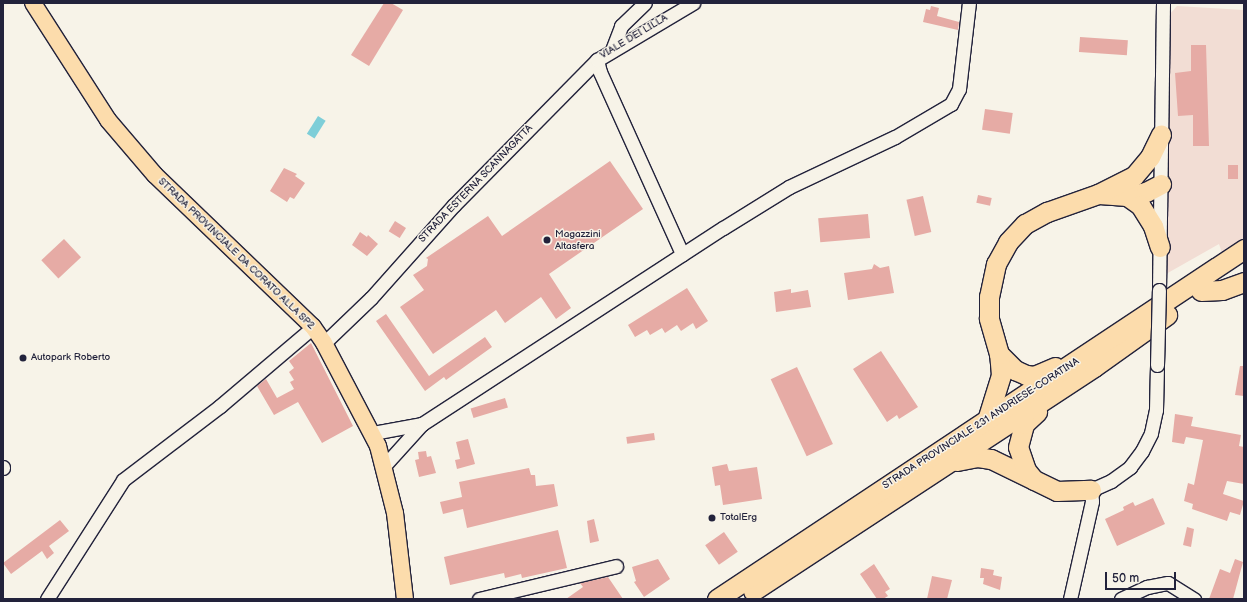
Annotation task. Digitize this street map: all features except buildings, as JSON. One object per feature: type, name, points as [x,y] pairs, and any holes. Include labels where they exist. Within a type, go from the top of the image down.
[{"type":"highway","points":[[987,420],[999,388],[1001,374],[999,354],[992,335],[989,297],[996,264],[1008,242],[1025,224],[1047,212],[1098,194],[1134,176],[1150,157],[1161,134]]},
{"type":"highway","points":[[1134,176],[1161,184]]},
{"type":"highway","points":[[1098,194],[1127,196],[1146,192],[1161,184]]},
{"type":"highway","points":[[1127,196],[1140,205],[1153,226],[1160,247]]},
{"type":"highway","name":"STRADA PROVINCIALE 231 ANDRIESE-CORATINA","points":[[740,599],[951,462],[1244,249]]},
{"type":"highway","name":"STRADA PROVINCIALE 231 ANDRIESE-CORATINA","points":[[717,599],[987,420],[1086,363],[1201,291],[1244,262]]},
{"type":"highway","points":[[1201,291],[1222,290],[1244,282]]},
{"type":"highway","points":[[999,354],[1015,370],[1034,376],[1070,359],[1086,363],[1090,375],[1033,414],[1024,424],[1018,447],[1026,470],[1034,480]]},
{"type":"highway","points":[[951,462],[978,457],[991,459],[1057,491],[1071,493],[1091,490]]},
{"type":"main road","name":"STRADA PROVINCIALE DA CORATO ALLA SP2","points":[[32,3],[108,120],[154,174],[313,327],[324,343],[373,433],[384,466],[395,513],[405,599]]},
{"type":"street","points":[[612,50],[622,26],[645,3]]},
{"type":"street","name":"VIALE DEI LILLA","points":[[597,60],[693,3]]},
{"type":"street","points":[[384,466],[422,424],[682,254],[789,187],[895,137],[951,104],[959,89],[969,3]]},
{"type":"street","points":[[1070,599],[1092,500],[1091,490],[1111,481],[1130,467],[1142,451],[1151,433],[1156,410],[1164,3]]},
{"type":"street","points":[[597,60],[603,80],[682,254]]},
{"type":"street","name":"STRADA ESTERNA SCANNAGATTA","points":[[324,343],[371,298],[454,205],[597,60]]},
{"type":"street","points":[[47,599],[123,480],[220,406],[313,327]]},
{"type":"street","points":[[373,433],[422,424]]},
{"type":"street","points":[[479,599],[616,566]]},
{"type":"street","points":[[1121,599],[1147,587],[1168,583],[1189,597]]},
{"type":"street","points":[[1142,599],[1147,587]]},
{"type":"shaded area","points":[[1177,6],[1244,10],[1244,238],[1222,253],[1219,244],[1166,274],[1169,15]]},
{"type":"water","points":[[318,116],[326,121],[315,139],[307,134]]},
{"type":"place","name":"Magazzini Altasfera","points":[[547,240]]},
{"type":"place","name":"Autopark Roberto","points":[[23,358]]},
{"type":"place","name":"TotalErg","points":[[712,518]]}]
